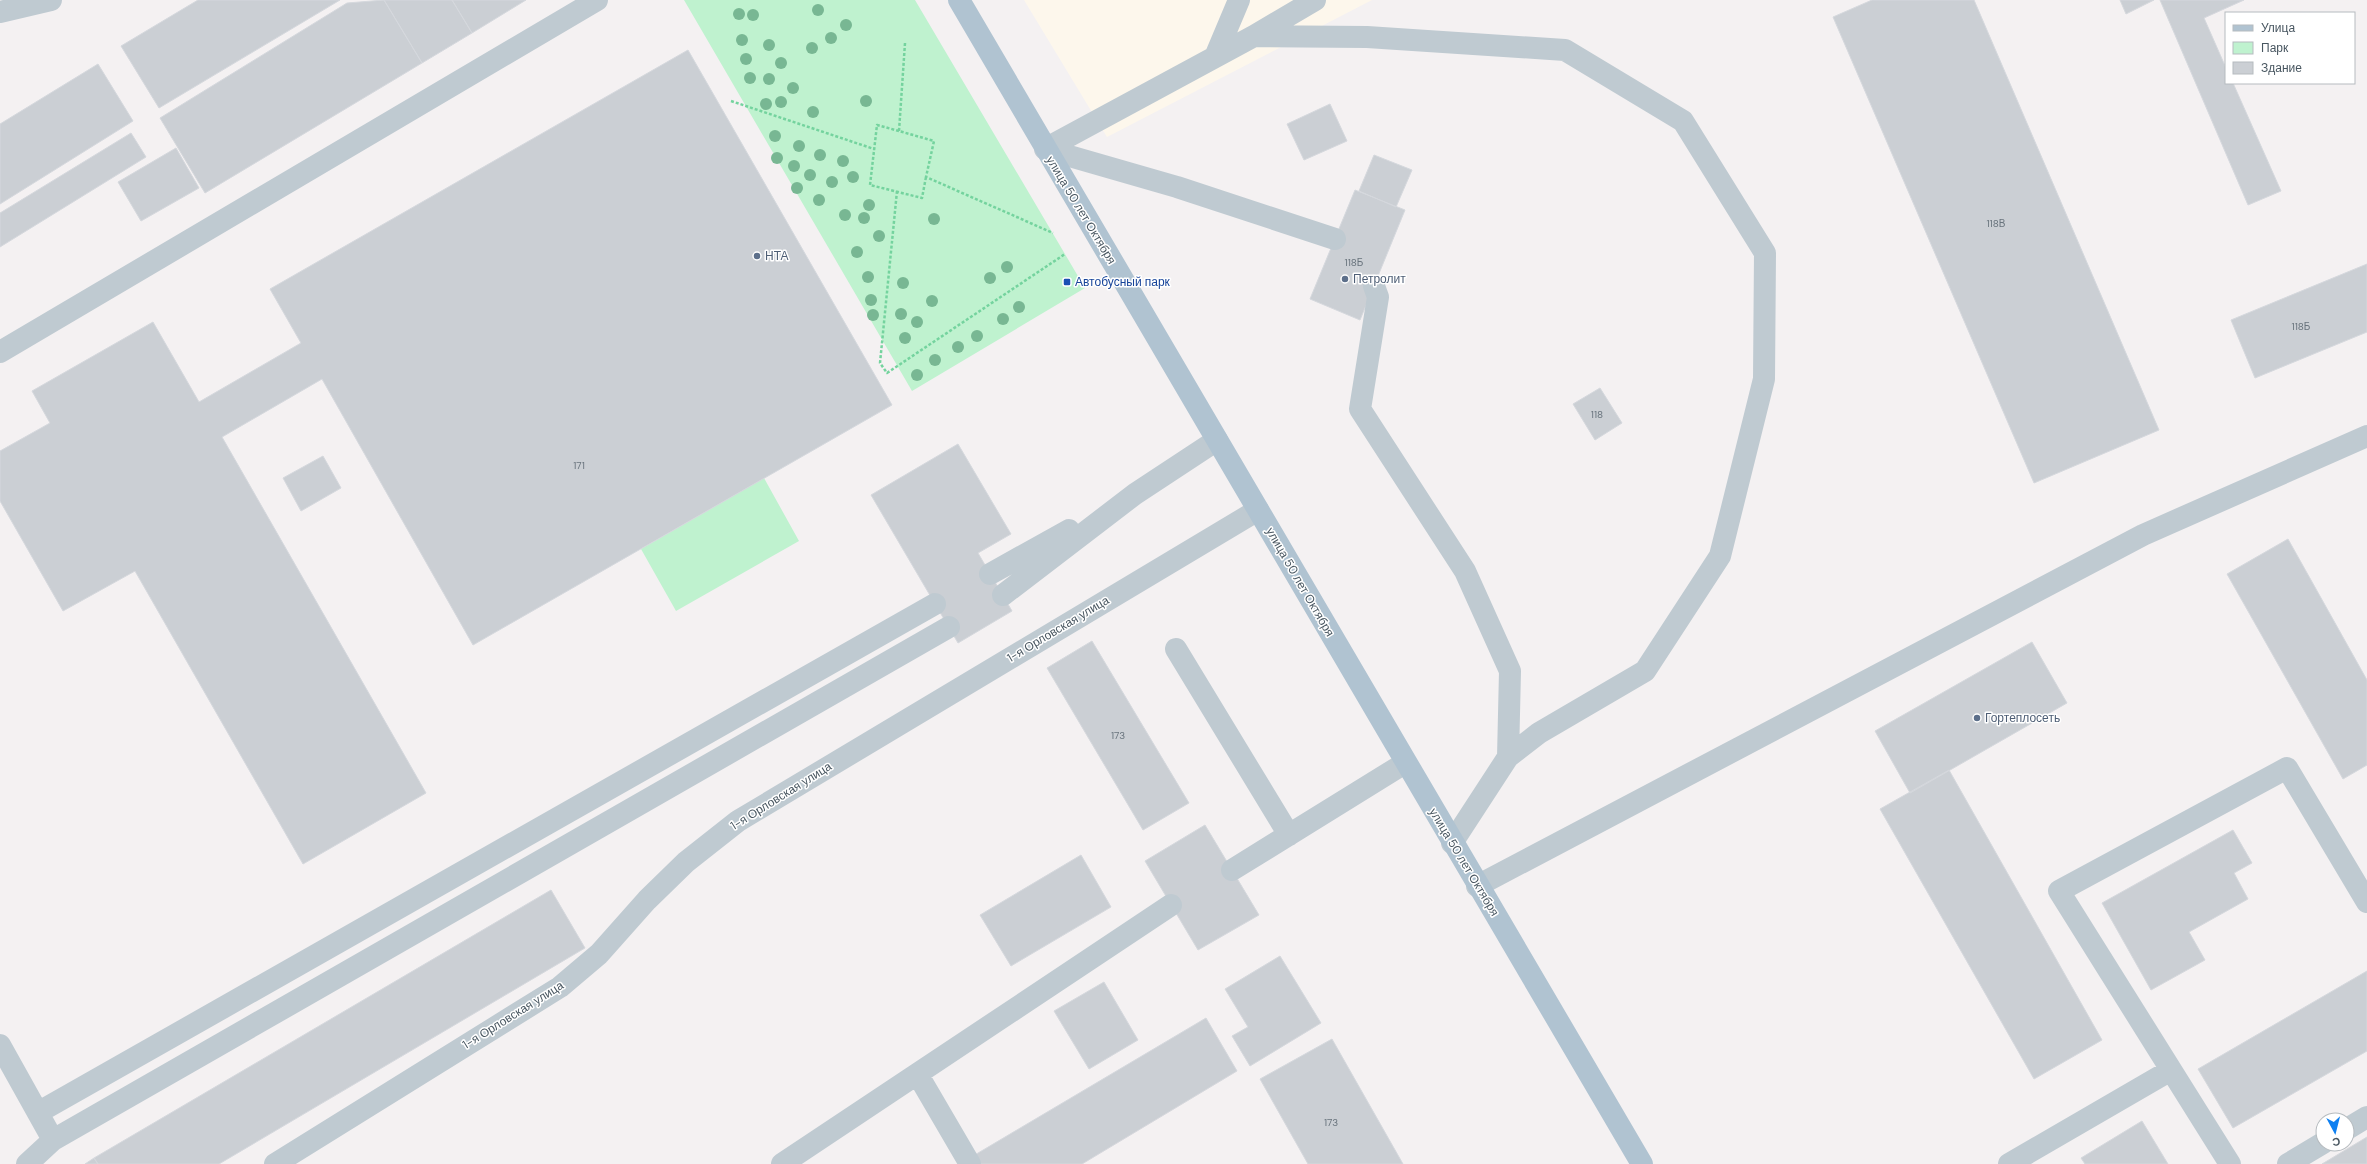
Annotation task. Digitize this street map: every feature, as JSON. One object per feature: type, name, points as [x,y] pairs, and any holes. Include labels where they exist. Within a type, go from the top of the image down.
[{"type":"main road","name":"улица 50 лет Октября","points":[[959,0],[1044,149],[1258,510],[1452,843],[1573,1044],[1642,1164]]},
{"type":"street","points":[[0,12],[51,0]]},
{"type":"street","points":[[0,352],[597,0]]},
{"type":"street","points":[[1215,57],[1239,0]]},
{"type":"street","points":[[1044,149],[1254,36],[1315,0]]},
{"type":"street","points":[[1254,36],[1367,37],[1565,50],[1683,121],[1765,253],[1764,379],[1720,556],[1645,671],[1539,733],[1508,757],[1452,843]]},
{"type":"street","points":[[1044,149],[1177,187],[1335,239]]},
{"type":"street","points":[[1374,286],[1378,296],[1360,409],[1465,571],[1510,671],[1508,757]]},
{"type":"street","points":[[1478,886],[2143,535],[2367,436]]},
{"type":"street","points":[[1003,595],[1135,494],[1216,440]]},
{"type":"street","points":[[990,574],[1135,494]]},
{"type":"street","name":"1-я Орловская улица","points":[[276,1164],[560,987],[599,954],[647,900],[686,862],[738,821],[1258,510]]},
{"type":"street","points":[[39,1112],[935,604]]},
{"type":"street","points":[[27,1164],[53,1140],[949,627]]},
{"type":"street","points":[[1176,649],[1289,835]]},
{"type":"street","points":[[1232,870],[1405,763]]},
{"type":"street","points":[[2230,1164],[2059,891],[2287,768],[2367,902]]},
{"type":"street","points":[[782,1164],[918,1075],[1171,905]]},
{"type":"street","points":[[0,1045],[39,1112],[53,1140]]},
{"type":"street","points":[[2009,1164],[2171,1070]]},
{"type":"street","points":[[918,1075],[970,1164]]},
{"type":"street","points":[[2355,1124],[2367,1117]]},
{"type":"street","points":[[2288,1164],[2315,1148]]},
{"type":"path","points":[[899,131],[905,43]]},
{"type":"path","points":[[731,101],[874,150]]},
{"type":"path","points":[[877,125],[899,131],[934,141],[922,198],[870,185],[877,125]]},
{"type":"path","points":[[926,177],[1053,233]]},
{"type":"path","points":[[897,191],[880,363],[887,373],[1065,254]]},
{"type":"shaded area","points":[[1024,0],[1372,0],[1107,137]]},
{"type":"green space","points":[[684,0],[915,0],[1085,288],[912,391]]},
{"type":"green space","points":[[764,478],[799,541],[676,611],[641,549]]},
{"type":"building","points":[[198,0],[340,0],[159,108],[121,46]]},
{"type":"building","points":[[384,0],[452,0],[472,33],[422,63]]},
{"type":"building","points":[[384,0],[422,63],[205,193],[160,118],[347,3]]},
{"type":"building","points":[[452,0],[526,0],[472,33]]},
{"type":"building","points":[[1872,0],[1974,0],[2159,430],[2034,483],[1833,17]]},
{"type":"building","points":[[2120,0],[2154,0],[2126,14]]},
{"type":"building","points":[[2160,0],[2244,0],[2204,18],[2225,66],[2225,84],[2233,84],[2281,191],[2248,205]]},
{"type":"building","points":[[688,50],[892,405],[473,645],[322,379],[222,437],[426,793],[303,864],[135,571],[63,611],[0,501],[0,451],[50,423],[32,391],[153,322],[199,402],[301,343],[270,289]]},
{"type":"building","points":[[98,64],[133,121],[0,204],[0,124]]},
{"type":"building","points":[[1330,104],[1347,141],[1304,160],[1287,124]]},
{"type":"building","points":[[131,133],[146,157],[0,247],[0,213]]},
{"type":"building","points":[[176,148],[199,188],[141,221],[118,182]]},
{"type":"building","points":[[1374,155],[1412,170],[1396,207],[1359,191]]},
{"type":"building","points":[[1355,190],[1405,210],[1360,320],[1310,299]]},
{"type":"building","points":[[2367,264],[2367,332],[2255,378],[2231,320]]},
{"type":"building","points":[[1600,388],[1622,423],[1595,440],[1573,404]]},
{"type":"building","points":[[958,444],[1011,534],[978,553],[1012,611],[958,643],[871,495]]},
{"type":"building","points":[[323,456],[341,488],[301,511],[283,478]]},
{"type":"building","points":[[2288,539],[2367,680],[2367,765],[2343,779],[2227,574]]},
{"type":"building","points":[[1092,641],[1189,803],[1143,830],[1047,668]]},
{"type":"building","points":[[2032,642],[2067,703],[1910,793],[1875,731]]},
{"type":"building","points":[[1949,770],[2102,1040],[2034,1079],[1880,809]]},
{"type":"building","points":[[1205,825],[1259,915],[1198,950],[1145,861]]},
{"type":"building","points":[[2233,830],[2252,863],[2234,873],[2248,899],[2189,932],[2205,960],[2151,990],[2102,903]]},
{"type":"building","points":[[1081,855],[1111,907],[1011,966],[980,915]]},
{"type":"building","points":[[551,890],[585,948],[219,1164],[98,1164],[94,1158]]},
{"type":"building","points":[[1280,956],[1321,1023],[1250,1066],[1232,1036],[1248,1027],[1225,989]]},
{"type":"building","points":[[2367,971],[2367,1051],[2233,1128],[2198,1069]]},
{"type":"building","points":[[1104,982],[1138,1040],[1089,1069],[1054,1011]]},
{"type":"building","points":[[1206,1018],[1237,1071],[1082,1164],[977,1164],[973,1156]]},
{"type":"building","points":[[1332,1039],[1403,1164],[1308,1164],[1260,1079]]},
{"type":"building","points":[[2142,1121],[2168,1164],[2085,1164],[2081,1158]]},
{"type":"building","points":[[2367,1137],[2367,1164],[2322,1164],[2342,1152],[2355,1152],[2355,1144]]},
{"type":"building","points":[[94,1158],[98,1164],[85,1164]]},
{"type":"place","name":"НТА","points":[[757,256]]},
{"type":"place","name":"Петролит","points":[[1345,279]]},
{"type":"place","name":"Автобусный парк","points":[[1067,282]]},
{"type":"place","name":"Гортеплосеть","points":[[1977,718]]}]
